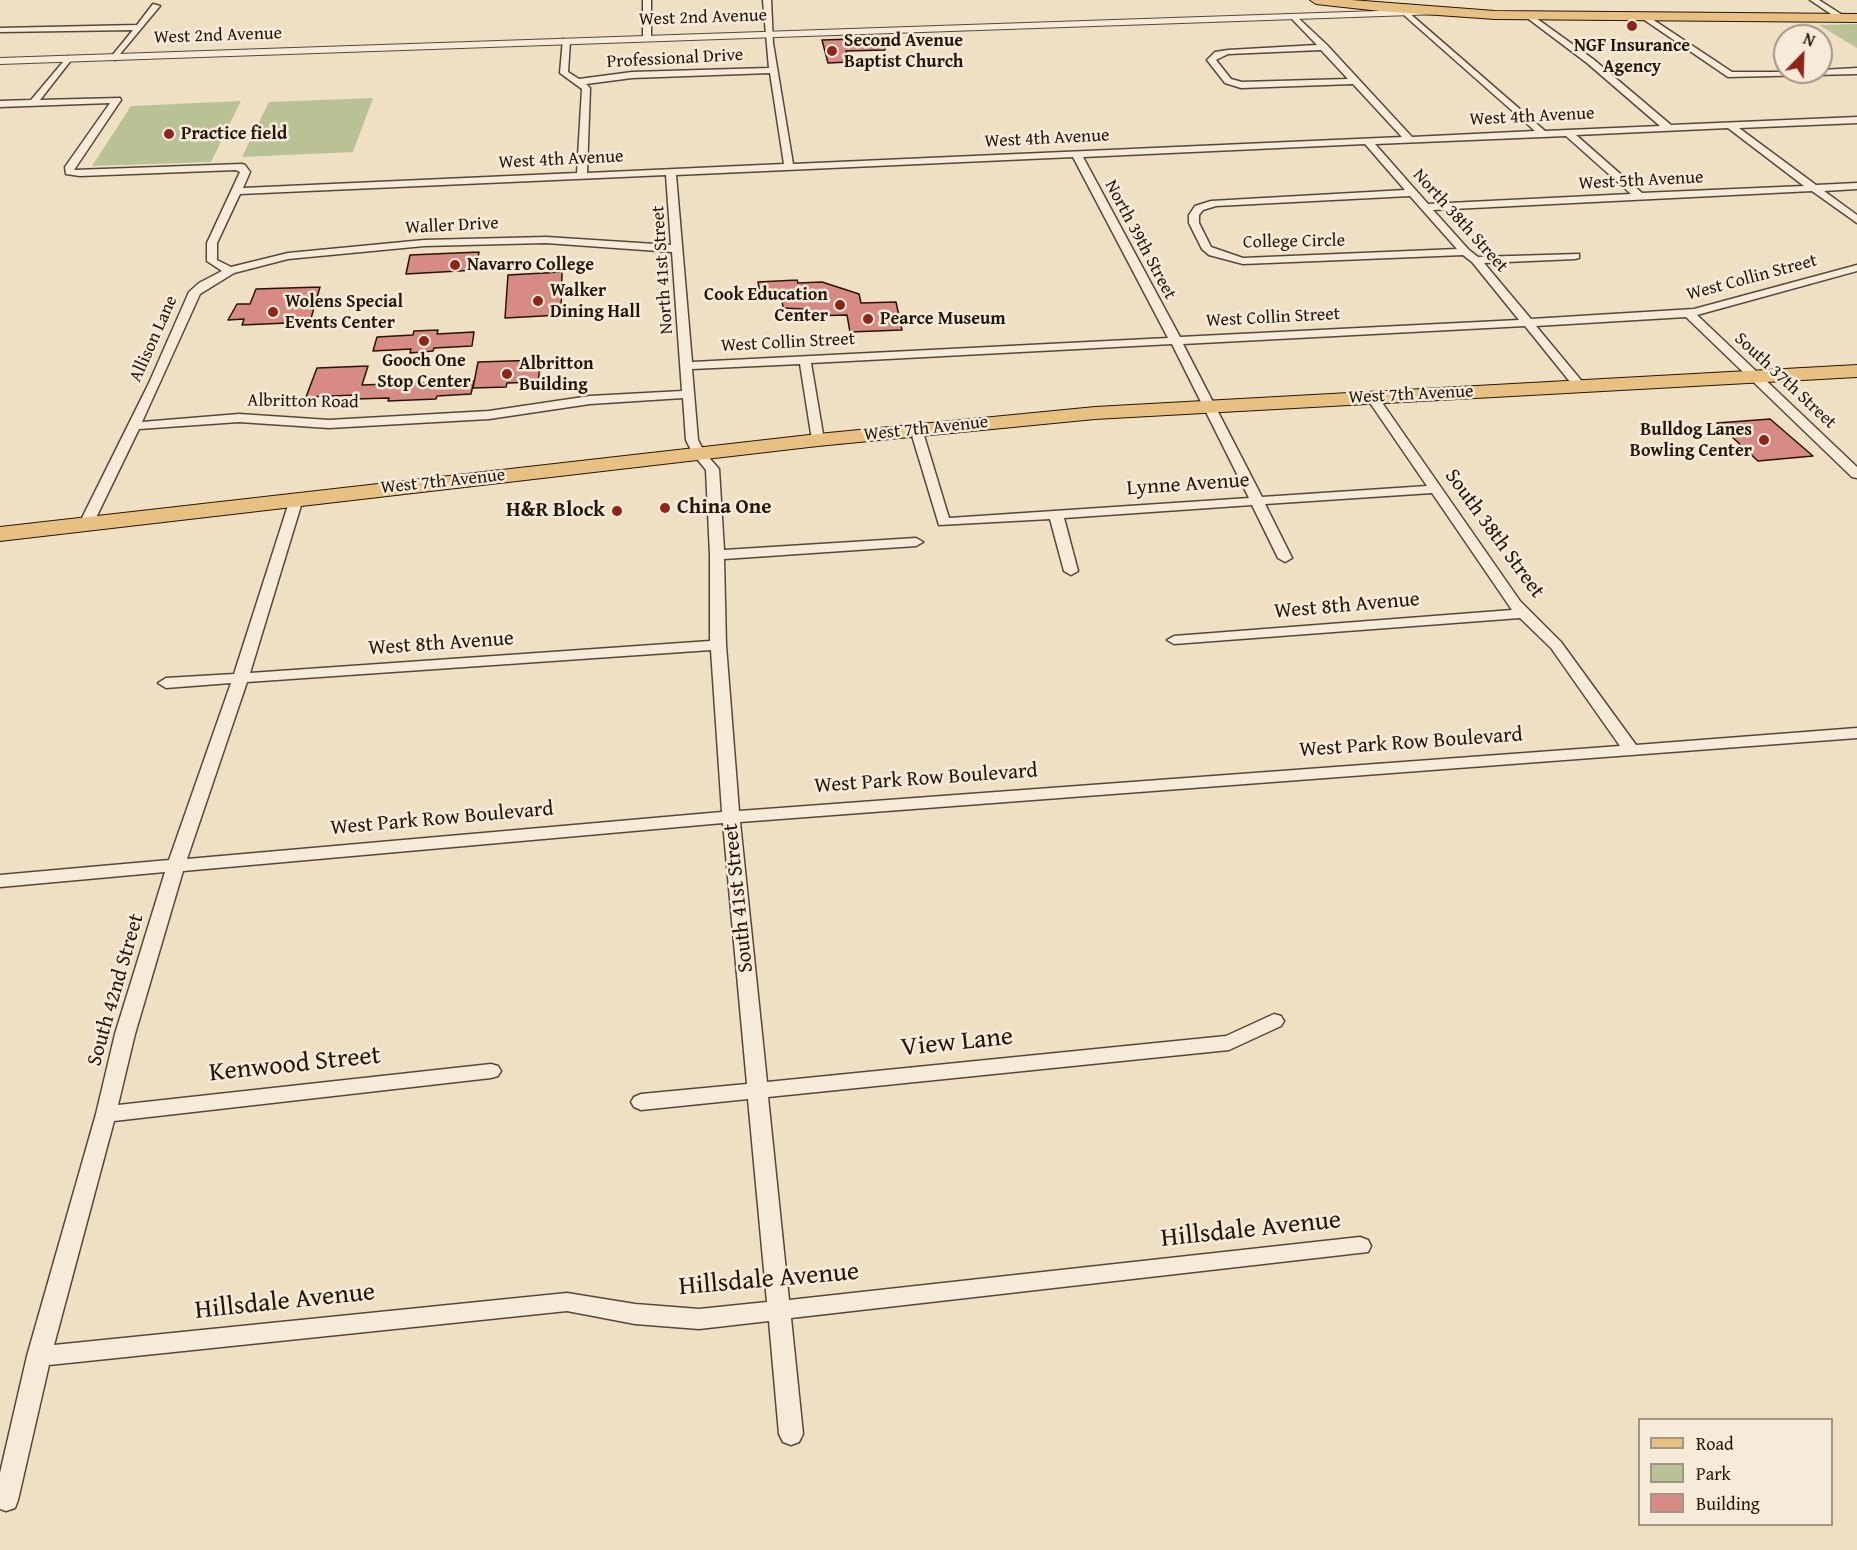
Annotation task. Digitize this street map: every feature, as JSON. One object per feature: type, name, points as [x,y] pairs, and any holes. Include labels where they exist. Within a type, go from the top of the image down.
[{"type":"main road","points":[[1316,0],[1375,7],[1495,15]]},
{"type":"main road","points":[[1408,15],[1850,18]]},
{"type":"main road","name":"West 7th Avenue","points":[[0,534],[916,429],[1210,405],[1857,371]]},
{"type":"street","points":[[647,0],[647,38]]},
{"type":"street","points":[[767,0],[768,34],[789,167]]},
{"type":"street","points":[[1814,0],[1850,18]]},
{"type":"street","points":[[115,57],[156,6]]},
{"type":"street","name":"West 2nd Avenue","points":[[0,61],[1295,17],[1375,7],[1408,15],[1436,12]]},
{"type":"street","points":[[1408,15],[1542,133]]},
{"type":"street","points":[[1529,15],[1590,61],[1668,128]]},
{"type":"street","name":"North 38th Street","points":[[1295,17],[1409,139]]},
{"type":"street","points":[[1647,17],[1725,73],[1749,75],[1857,71]]},
{"type":"street","points":[[0,30],[139,27]]},
{"type":"street","points":[[566,41],[564,74],[586,88],[582,176]]},
{"type":"street","points":[[1324,47],[1228,52],[1218,54],[1211,60],[1228,81],[1241,85],[1356,81]]},
{"type":"street","points":[[34,102],[68,59]]},
{"type":"street","name":"Professional Drive","points":[[579,82],[632,75],[773,70]]},
{"type":"street","points":[[0,104],[117,100],[70,167],[69,172],[236,167],[245,170],[238,191],[212,243],[210,254],[212,261],[230,271]]},
{"type":"street","name":"West 4th Avenue","points":[[238,191],[1857,120]]},
{"type":"street","points":[[1729,125],[1857,219]]},
{"type":"street","points":[[1567,132],[1640,197]]},
{"type":"street","name":"North 38th Street","points":[[1367,141],[1465,252],[1476,260],[1528,323]]},
{"type":"street","name":"North 39th Street","points":[[1077,155],[1210,405],[1285,558]]},
{"type":"street","name":"North 41st Street","points":[[671,172],[685,366]]},
{"type":"street","name":"West 5th Avenue","points":[[1426,207],[1857,186]]},
{"type":"street","name":"College Circle","points":[[1413,192],[1215,203],[1198,208],[1194,215],[1194,223],[1207,249],[1213,253],[1243,261],[1465,252]]},
{"type":"street","name":"Waller Drive","points":[[230,271],[288,256],[424,243],[546,240],[678,249]]},
{"type":"street","points":[[1476,260],[1575,256]]},
{"type":"street","name":"West Collin Street","points":[[685,366],[1688,314],[1857,268]]},
{"type":"street","name":"Allison Lane","points":[[86,524],[155,383],[195,292],[213,279],[230,271]]},
{"type":"street","name":"South 37th Street","points":[[1688,314],[1857,474]]},
{"type":"street","points":[[1528,323],[1579,385]]},
{"type":"street","points":[[805,361],[818,440]]},
{"type":"street","name":"South 41st Street","points":[[685,366],[692,441],[699,454],[712,469],[717,555],[718,645],[731,817],[791,1434]]},
{"type":"street","name":"Albritton Road","points":[[133,426],[239,418],[278,418],[329,424],[489,415],[590,400],[687,394]]},
{"type":"street","name":"South 38th Street","points":[[1372,397],[1515,604],[1556,645],[1631,749]]},
{"type":"street","name":"Lynne Avenue","points":[[916,429],[944,522],[1435,489]]},
{"type":"street","name":"South 42nd Street","points":[[6,1500],[39,1356],[106,1113],[125,1034],[176,865],[240,680],[296,500]]},
{"type":"street","points":[[1056,515],[1071,571]]},
{"type":"street","points":[[717,555],[916,542]]},
{"type":"street","name":"West 8th Avenue","points":[[1174,640],[1524,613]]},
{"type":"street","name":"West 8th Avenue","points":[[166,683],[240,680],[718,645]]},
{"type":"street","name":"West Park Row Boulevard","points":[[0,880],[731,817],[1857,733]]},
{"type":"street","name":"View Lane","points":[[641,1101],[1229,1043],[1274,1021]]},
{"type":"street","name":"Kenwood Street","points":[[106,1113],[491,1071]]},
{"type":"street","name":"Hillsdale Avenue","points":[[39,1356],[567,1302],[634,1314],[699,1319],[1360,1246]]},
{"type":"green space","points":[[1857,24],[1857,48],[1833,33],[1833,25]]},
{"type":"green space","points":[[373,98],[353,152],[242,157],[269,102]]},
{"type":"green space","name":"Practice field","points":[[241,101],[211,162],[92,166],[131,106]]},
{"type":"building","name":"Second Avenue Baptist Church","points":[[885,38],[885,50],[846,51],[849,62],[828,63],[822,40]]},
{"type":"building","points":[[479,252],[476,270],[406,274],[410,255]]},
{"type":"building","name":"Walker Dining Hall","points":[[562,272],[561,315],[505,318],[508,275]]},
{"type":"building","name":"Cook Education Center","points":[[797,280],[798,283],[822,282],[859,294],[861,303],[896,302],[902,330],[850,332],[847,315],[809,316],[803,314],[803,309],[783,308],[782,299],[761,300],[758,282]]},
{"type":"building","name":"Wolens Special Events Center","points":[[320,287],[310,322],[242,325],[244,319],[228,320],[237,304],[250,304],[256,289]]},
{"type":"building","name":"Gooch One Stop Center","points":[[438,330],[437,334],[474,332],[472,346],[434,348],[433,351],[410,353],[411,349],[373,351],[377,337],[413,335],[414,331]]},
{"type":"building","points":[[541,360],[538,382],[507,383],[506,387],[473,388],[478,362]]},
{"type":"building","name":"Albritton Building","points":[[368,366],[362,385],[474,381],[471,394],[437,396],[436,399],[388,401],[389,398],[356,399],[357,395],[306,397],[317,368]]},
{"type":"building","name":"Bulldog Lanes Bowling Center","points":[[1770,419],[1813,456],[1758,461],[1717,423]]},
{"type":"place","name":"NGF Insurance Agency","points":[[1632,26]]},
{"type":"place","name":"Second Avenue Baptist Church","points":[[832,51]]},
{"type":"place","name":"Practice field","points":[[169,134]]},
{"type":"place","name":"Navarro College","points":[[455,265]]},
{"type":"place","name":"Walker Dining Hall","points":[[538,301]]},
{"type":"place","name":"Cook Education Center","points":[[840,305]]},
{"type":"place","name":"Wolens Special Events Center","points":[[273,312]]},
{"type":"place","name":"Pearce Museum","points":[[868,319]]},
{"type":"place","name":"Gooch One Stop Center","points":[[424,341]]},
{"type":"place","name":"Albritton Building","points":[[507,374]]},
{"type":"place","name":"Bulldog Lanes Bowling Center","points":[[1764,440]]},
{"type":"place","name":"China One","points":[[665,508]]},
{"type":"place","name":"H&R Block","points":[[617,511]]}]
